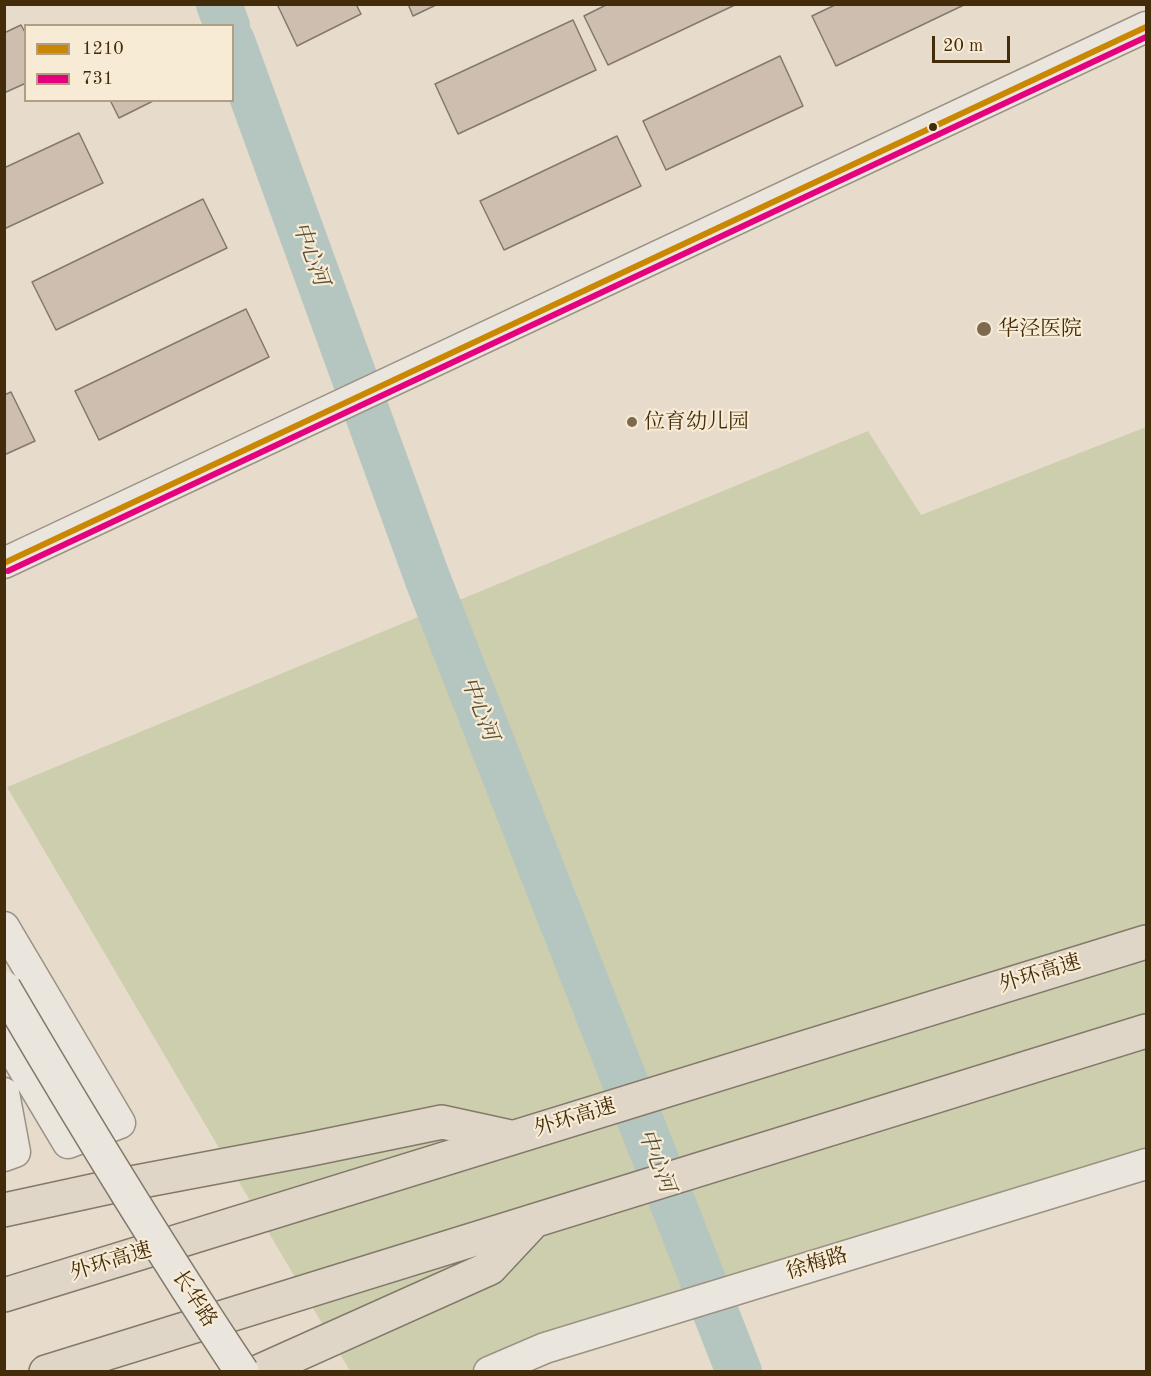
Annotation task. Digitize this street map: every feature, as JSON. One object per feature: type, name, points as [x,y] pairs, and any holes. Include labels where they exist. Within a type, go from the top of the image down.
[{"type":"highway","name":"外环高速","points":[[4,1295],[1146,942]]},
{"type":"highway","points":[[46,1371],[1146,1031]]},
{"type":"highway","points":[[4,1210],[442,1122],[513,1137]]},
{"type":"highway","points":[[258,1371],[490,1268],[534,1220]]},
{"type":"street","points":[[4,563],[1146,27]]},
{"type":"street","points":[[4,927],[120,1123],[69,1143],[4,1036]]},
{"type":"street","name":"长华路","points":[[4,988],[87,1129],[182,1281],[242,1371]]},
{"type":"street","points":[[4,1093],[15,1152],[4,1156]]},
{"type":"street","name":"徐梅路","points":[[489,1371],[544,1348],[1146,1164]]},
{"type":"green space","points":[[1146,427],[1146,1181],[525,1371],[350,1371],[7,787],[868,431],[921,515]]},
{"type":"building","points":[[277,4],[356,4],[361,14],[297,46]]},
{"type":"building","points":[[408,4],[438,4],[413,16]]},
{"type":"building","points":[[608,4],[737,4],[608,65],[584,16]]},
{"type":"building","points":[[837,4],[966,4],[836,66],[812,16]]},
{"type":"building","points":[[573,20],[596,70],[458,134],[435,84]]},
{"type":"building","points":[[21,25],[24,30],[24,84],[4,93],[4,33]]},
{"type":"building","points":[[780,56],[803,106],[666,170],[643,121]]},
{"type":"building","points":[[111,102],[151,102],[119,118]]},
{"type":"building","points":[[79,133],[103,183],[4,229],[4,168]]},
{"type":"building","points":[[617,136],[641,186],[504,250],[480,201]]},
{"type":"building","points":[[203,199],[227,248],[56,330],[32,282]]},
{"type":"building","points":[[246,309],[269,357],[99,440],[75,391]]},
{"type":"building","points":[[11,392],[35,441],[4,455],[4,395]]},
{"type":"waterway","name":"中心河","points":[[219,4],[226,24]]},
{"type":"waterway","name":"中心河","points":[[234,46],[428,580],[739,1372]]},
{"type":"transit line","name":"1210","points":[[4,563],[1146,27]]},
{"type":"transit line","name":"731","points":[[8,571],[1146,37]]},
{"type":"place","name":"华泾医院","points":[[984,329]]},
{"type":"place","name":"位育幼儿园","points":[[632,422]]}]
